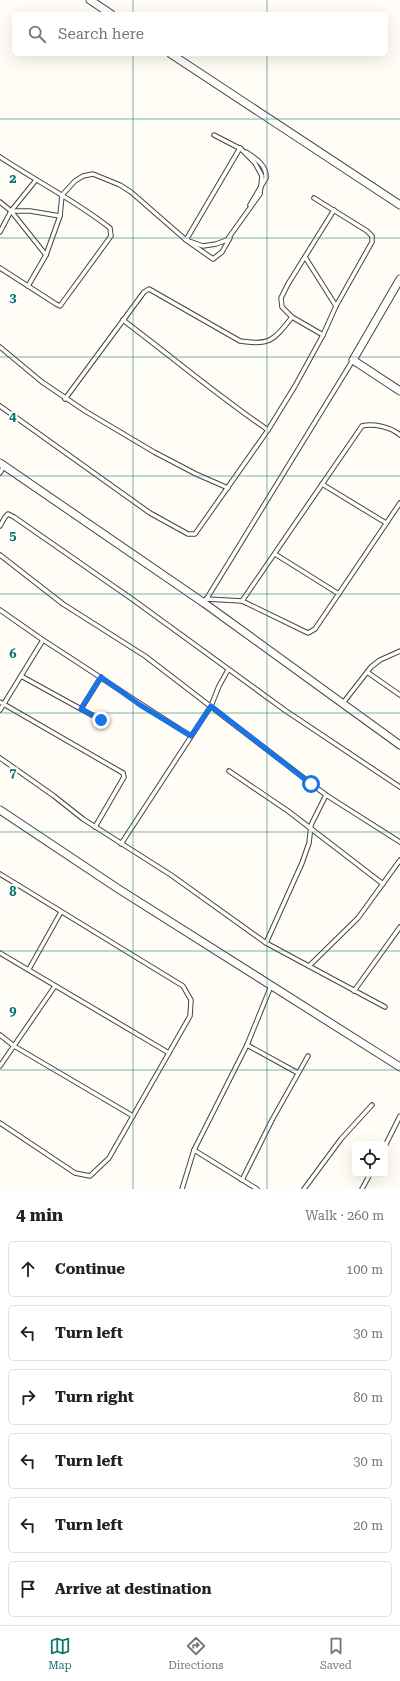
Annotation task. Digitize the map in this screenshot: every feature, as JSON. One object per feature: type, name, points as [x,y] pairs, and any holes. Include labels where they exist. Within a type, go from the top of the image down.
[{"type":"street","points":[[90,0],[108,12]]},
{"type":"street","points":[[174,56],[400,205]]},
{"type":"street","points":[[400,279],[352,360],[400,391]]},
{"type":"street","points":[[2,465],[205,601],[400,745]]},
{"type":"street","points":[[0,810],[117,888],[400,1067]]},
{"type":"lane","points":[[28,286],[46,255],[60,216],[62,195],[75,181],[84,176],[93,174],[120,185],[131,192],[186,240],[214,258],[217,257],[222,252],[266,178],[266,173],[258,161],[240,148],[214,135]]},
{"type":"lane","points":[[186,240],[204,246],[227,240],[260,194],[262,176],[255,162],[240,148]]},
{"type":"lane","points":[[186,240],[240,148]]},
{"type":"lane","points":[[0,157],[62,195],[110,228],[111,236],[60,306],[0,268]]},
{"type":"lane","points":[[0,232],[11,211],[36,180]]},
{"type":"lane","points":[[0,406],[150,513],[188,534],[195,534],[268,430],[295,386],[323,335],[336,306],[372,242],[372,236],[367,231],[314,198]]},
{"type":"lane","points":[[0,202],[11,211],[46,255]]},
{"type":"lane","points":[[323,335],[292,317],[282,307],[281,298],[288,284],[334,210]]},
{"type":"lane","points":[[11,211],[30,211],[60,216]]},
{"type":"lane","points":[[305,257],[336,306]]},
{"type":"lane","points":[[65,399],[144,292],[149,289],[218,330],[240,341],[256,344],[266,342],[276,336],[292,317]]},
{"type":"lane","points":[[123,320],[217,394],[268,430]]},
{"type":"lane","points":[[0,347],[65,399],[154,452],[196,474],[228,488]]},
{"type":"lane","points":[[205,601],[352,360]]},
{"type":"lane","points":[[242,601],[362,426],[369,424],[380,426],[400,435]]},
{"type":"lane","points":[[0,473],[2,465]]},
{"type":"lane","points":[[322,484],[386,523]]},
{"type":"lane","points":[[205,601],[242,601],[308,633],[315,629],[400,503]]},
{"type":"lane","points":[[0,526],[8,514],[14,517],[132,599],[286,711],[400,787]]},
{"type":"lane","points":[[275,554],[339,594]]},
{"type":"lane","points":[[0,555],[63,604],[145,656],[326,795],[400,842]]},
{"type":"lane","points":[[0,610],[43,640],[101,677],[140,705],[191,736]]},
{"type":"lane","points":[[0,710],[2,703],[43,640]]},
{"type":"lane","points":[[343,703],[367,672],[380,660],[400,651]]},
{"type":"lane","points":[[120,844],[211,706],[218,686],[228,670]]},
{"type":"lane","points":[[367,672],[400,695]]},
{"type":"lane","points":[[21,676],[101,720]]},
{"type":"lane","points":[[81,709],[101,677]]},
{"type":"lane","points":[[2,703],[123,773],[124,777],[95,827]]},
{"type":"lane","points":[[0,758],[95,827],[171,875],[266,943],[385,1008]]},
{"type":"lane","points":[[229,771],[288,811],[383,884]]},
{"type":"lane","points":[[266,943],[302,863],[309,843],[315,816],[326,795]]},
{"type":"lane","points":[[309,966],[324,950],[347,930],[400,860]]},
{"type":"lane","points":[[0,874],[183,986],[191,1000],[190,1016],[169,1053],[108,1158],[90,1176],[75,1173],[0,1123]]},
{"type":"lane","points":[[28,970],[61,912]]},
{"type":"lane","points":[[354,991],[400,927]]},
{"type":"lane","points":[[0,953],[169,1053]]},
{"type":"lane","points":[[0,1066],[55,986]]},
{"type":"lane","points":[[182,1189],[194,1150],[247,1045],[271,986]]},
{"type":"lane","points":[[0,1035],[14,1046],[132,1116]]},
{"type":"lane","points":[[247,1045],[298,1073]]},
{"type":"lane","points":[[242,1180],[257,1148],[308,1056]]},
{"type":"lane","points":[[304,1189],[341,1139],[372,1105]]},
{"type":"lane","points":[[388,1141],[400,1116]]},
{"type":"lane","points":[[194,1150],[257,1189]]},
{"type":"lane","points":[[362,1189],[368,1177]]},
{"type":"route","points":[[101,720],[81,709],[101,677],[140,705],[191,736],[211,706],[311,784]]}]
